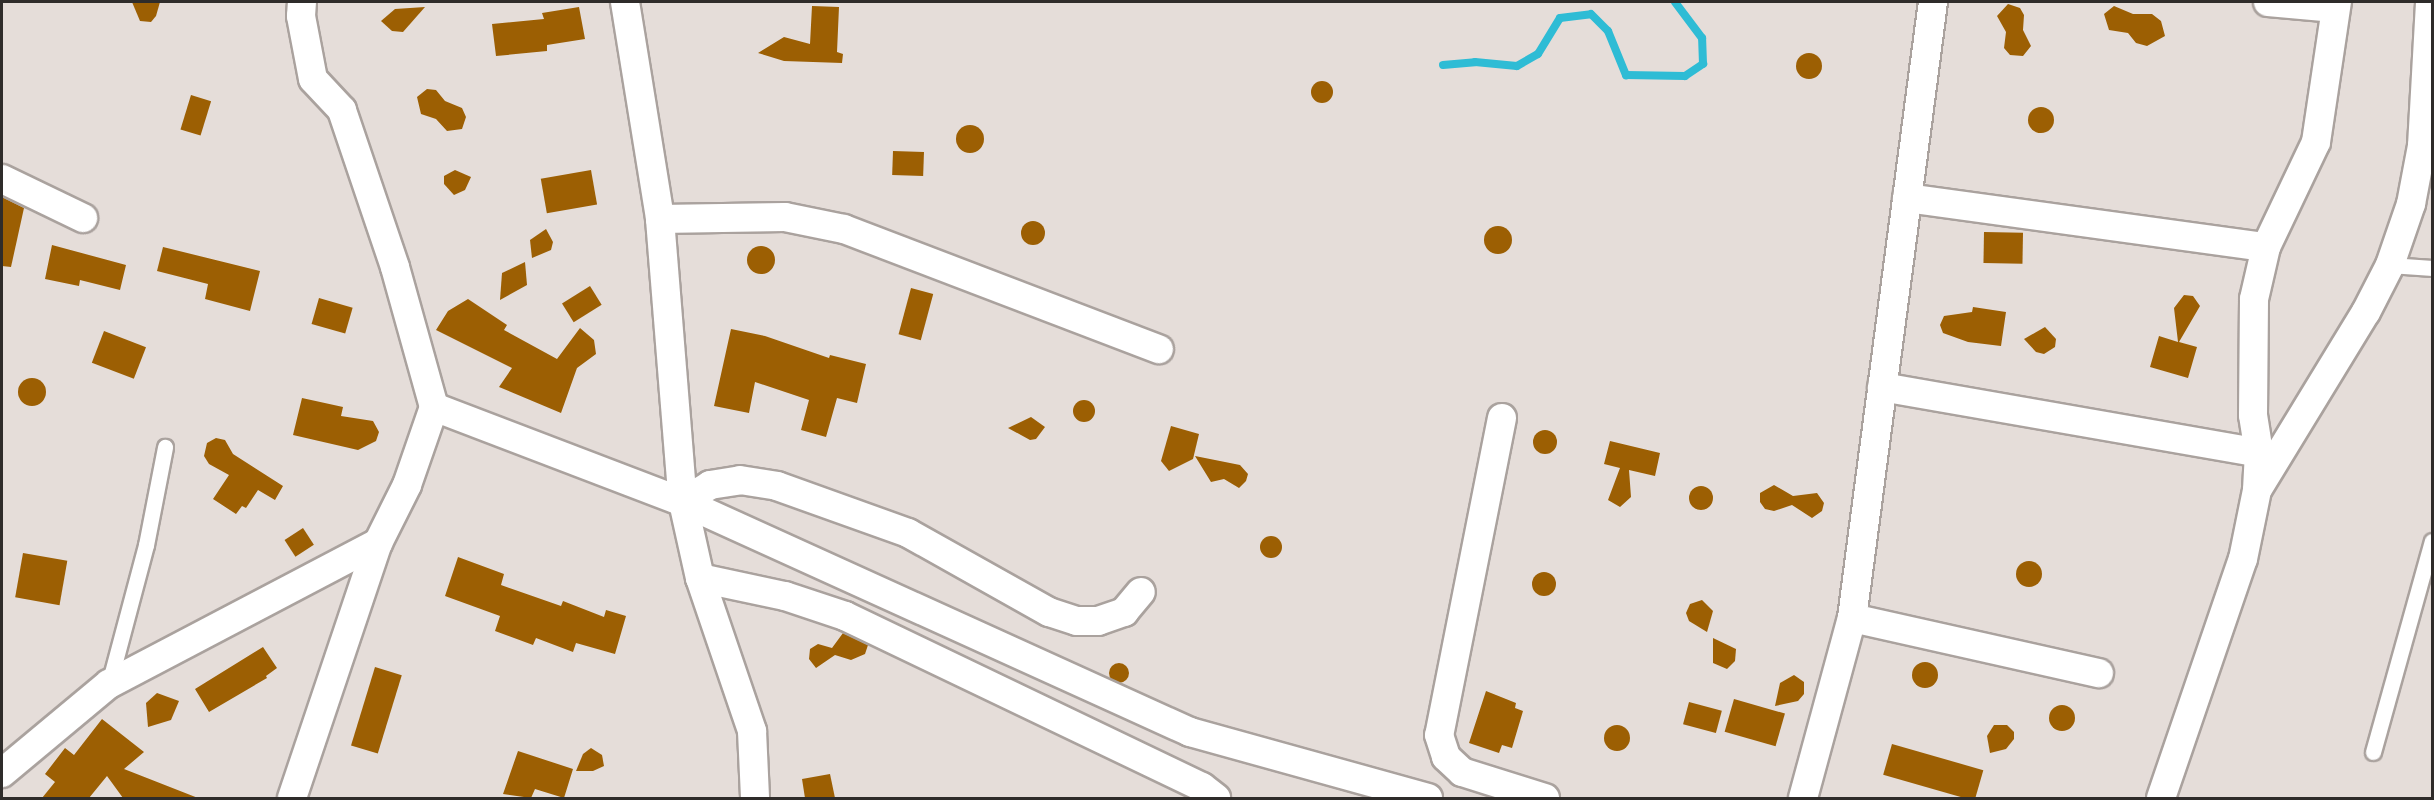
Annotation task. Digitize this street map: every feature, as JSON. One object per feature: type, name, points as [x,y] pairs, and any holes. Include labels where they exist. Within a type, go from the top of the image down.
[{"type":"street","points":[[292,798],[378,543],[407,485],[434,407],[395,267],[342,110],[313,79],[302,2]]},
{"type":"street","points":[[625,2],[660,219],[683,502],[700,578],[752,731],[755,798]]},
{"type":"street","points":[[1803,798],[1852,618],[1933,2]]},
{"type":"street","points":[[2162,798],[2243,559],[2257,490],[2259,453],[2253,415],[2254,299],[2266,248],[2316,142],[2336,5],[2268,2]]},
{"type":"street","points":[[2257,490],[2366,312],[2390,265],[2411,204],[2422,146],[2430,2]]},
{"type":"street","points":[[2,180],[83,219]]},
{"type":"street","points":[[1907,198],[2266,248]]},
{"type":"street","points":[[660,219],[785,217],[844,229],[1159,349]]},
{"type":"street","points":[[1882,387],[2259,453]]},
{"type":"street","points":[[434,407],[683,502],[1190,732],[1428,798]]},
{"type":"street","points":[[1502,418],[1439,735],[1446,757],[1462,772],[1545,798]]},
{"type":"street","points":[[683,502],[710,485],[740,480],[777,486],[908,533],[1049,612],[1077,621],[1098,621],[1124,612],[1141,592]]},
{"type":"street","points":[[2,773],[109,684],[378,543]]},
{"type":"street","points":[[700,578],[785,596],[845,616],[1202,787],[1216,798]]},
{"type":"street","points":[[1852,618],[2099,673]]},
{"type":"lane","points":[[2390,265],[2433,268]]},
{"type":"lane","points":[[109,684],[146,545],[165,447]]},
{"type":"lane","points":[[2373,752],[2433,542]]},
{"type":"building","points":[[132,2],[160,2],[156,16],[151,22],[140,21]]},
{"type":"building","points":[[2008,4],[2020,8],[2024,15],[2023,30],[2031,46],[2023,56],[2010,55],[2004,48],[2006,32],[1997,16]]},
{"type":"building","points":[[812,6],[839,7],[837,52],[843,54],[842,63],[784,61],[758,53],[784,37],[810,44]]},
{"type":"building","points":[[2114,6],[2133,14],[2152,14],[2161,21],[2165,36],[2147,46],[2136,43],[2128,33],[2109,30],[2104,14]]},
{"type":"building","points":[[425,7],[403,32],[392,31],[381,21],[395,9]]},
{"type":"building","points":[[579,7],[585,39],[547,45],[547,51],[496,56],[492,24],[544,19],[542,13]]},
{"type":"building","points":[[1809,53],[1818,57],[1822,66],[1818,75],[1809,79],[1800,75],[1796,66],[1800,57]]},
{"type":"building","points":[[1322,81],[1330,84],[1333,92],[1330,100],[1322,103],[1314,100],[1311,92],[1314,84]]},
{"type":"building","points":[[427,89],[436,90],[445,101],[462,108],[466,117],[462,129],[447,131],[436,119],[421,114],[417,97]]},
{"type":"building","points":[[191,95],[211,101],[201,136],[180,129]]},
{"type":"building","points":[[2041,107],[2050,111],[2054,120],[2050,129],[2041,133],[2032,129],[2028,120],[2032,111]]},
{"type":"building","points":[[970,125],[980,129],[984,139],[980,149],[970,153],[960,149],[956,139],[960,129]]},
{"type":"building","points":[[893,151],[924,152],[923,176],[892,175]]},
{"type":"building","points":[[455,170],[471,177],[465,190],[454,195],[444,184],[444,176]]},
{"type":"building","points":[[591,170],[597,204],[547,213],[541,179]]},
{"type":"building","points":[[2,197],[24,208],[11,267],[2,266]]},
{"type":"building","points":[[1033,221],[1038,222],[1044,228],[1044,238],[1038,244],[1033,245],[1028,244],[1022,238],[1021,233],[1022,228],[1028,222]]},
{"type":"building","points":[[1498,226],[1508,230],[1512,240],[1508,250],[1498,254],[1488,250],[1484,240],[1488,230]]},
{"type":"building","points":[[546,229],[553,242],[551,250],[532,258],[530,240]]},
{"type":"building","points":[[1984,232],[2023,233],[2022,264],[1983,263]]},
{"type":"building","points":[[52,245],[126,265],[120,290],[80,280],[79,286],[45,279]]},
{"type":"building","points":[[761,246],[771,250],[775,260],[771,270],[761,274],[751,270],[747,260],[751,250]]},
{"type":"building","points":[[163,247],[260,271],[250,311],[205,299],[208,284],[157,271]]},
{"type":"building","points":[[525,262],[527,285],[500,300],[502,273]]},
{"type":"building","points":[[590,286],[602,305],[574,322],[562,303]]},
{"type":"building","points":[[911,288],[933,294],[921,340],[899,334]]},
{"type":"building","points":[[2184,295],[2193,296],[2200,306],[2179,342],[2197,347],[2188,378],[2150,367],[2159,336],[2178,342],[2174,308]]},
{"type":"building","points":[[319,298],[353,308],[345,334],[312,324]]},
{"type":"building","points":[[468,299],[507,325],[504,330],[557,359],[580,328],[594,340],[596,354],[577,368],[561,413],[499,387],[512,368],[436,330],[448,311]]},
{"type":"building","points":[[1973,307],[2006,312],[2001,346],[1968,342],[1943,333],[1940,325],[1944,316],[1972,312]]},
{"type":"building","points":[[2045,327],[2056,339],[2055,347],[2044,354],[2036,352],[2024,339]]},
{"type":"building","points":[[731,329],[765,336],[829,358],[830,355],[866,364],[857,403],[837,398],[826,437],[801,430],[809,400],[755,382],[749,413],[714,406]]},
{"type":"building","points":[[104,331],[146,347],[134,379],[92,363]]},
{"type":"building","points":[[32,378],[42,382],[46,392],[42,402],[32,406],[22,402],[18,392],[22,382]]},
{"type":"building","points":[[302,398],[343,407],[341,416],[373,421],[379,432],[376,441],[358,450],[293,435]]},
{"type":"building","points":[[1084,400],[1092,403],[1095,411],[1092,419],[1084,422],[1076,419],[1073,411],[1076,403]]},
{"type":"building","points":[[1031,417],[1045,427],[1036,439],[1030,440],[1008,428]]},
{"type":"building","points":[[1171,426],[1199,434],[1193,459],[1169,471],[1161,461]]},
{"type":"building","points":[[1540,430],[1550,430],[1557,437],[1557,447],[1550,454],[1540,454],[1533,447],[1533,437]]},
{"type":"building","points":[[216,438],[225,440],[233,454],[283,486],[275,500],[258,490],[246,508],[242,506],[236,514],[213,499],[229,475],[209,464],[204,456],[207,443]]},
{"type":"building","points":[[1610,441],[1660,453],[1655,476],[1629,470],[1631,497],[1620,507],[1608,500],[1620,468],[1604,464]]},
{"type":"building","points":[[1195,456],[1240,465],[1248,474],[1246,481],[1239,488],[1224,479],[1211,482]]},
{"type":"building","points":[[1774,485],[1793,496],[1817,493],[1824,503],[1822,511],[1812,518],[1792,505],[1774,511],[1765,509],[1760,502],[1760,493]]},
{"type":"building","points":[[1701,486],[1706,487],[1712,493],[1712,503],[1706,509],[1701,510],[1696,509],[1690,503],[1689,498],[1690,493],[1696,487]]},
{"type":"building","points":[[303,528],[314,545],[295,557],[285,540]]},
{"type":"building","points":[[1271,536],[1279,539],[1282,547],[1279,555],[1271,558],[1263,555],[1260,547],[1263,539]]},
{"type":"building","points":[[23,553],[67,561],[60,605],[15,597]]},
{"type":"building","points":[[458,557],[504,574],[501,585],[561,606],[563,601],[604,617],[606,610],[626,616],[615,654],[576,643],[573,652],[536,638],[533,645],[495,631],[500,616],[445,596]]},
{"type":"building","points":[[2029,561],[2038,565],[2042,574],[2038,583],[2029,587],[2020,583],[2016,574],[2020,565]]},
{"type":"building","points":[[1544,572],[1549,573],[1555,579],[1555,589],[1549,595],[1544,596],[1539,595],[1533,589],[1532,584],[1533,579],[1539,573]]},
{"type":"building","points":[[1702,600],[1713,611],[1707,632],[1689,621],[1686,613],[1690,604]]},
{"type":"building","points":[[843,633],[868,645],[865,654],[851,660],[835,655],[816,668],[809,659],[810,649],[818,644],[832,648]]},
{"type":"building","points":[[1713,638],[1736,649],[1735,661],[1727,669],[1713,663]]},
{"type":"building","points":[[263,647],[277,668],[266,676],[267,678],[209,712],[195,689]]},
{"type":"building","points":[[1925,662],[1934,666],[1938,675],[1934,684],[1925,688],[1916,684],[1912,675],[1916,666]]},
{"type":"building","points":[[1115,663],[1123,663],[1129,669],[1129,677],[1123,683],[1115,683],[1109,677],[1109,669]]},
{"type":"building","points":[[375,667],[402,675],[378,754],[351,745]]},
{"type":"building","points":[[1794,675],[1804,682],[1804,694],[1798,701],[1775,706],[1780,683]]},
{"type":"building","points":[[1486,691],[1516,703],[1515,708],[1523,711],[1512,748],[1502,745],[1499,753],[1469,743]]},
{"type":"building","points":[[157,693],[179,701],[171,720],[148,727],[146,703]]},
{"type":"building","points":[[1734,699],[1785,714],[1776,746],[1725,732]]},
{"type":"building","points":[[1689,702],[1722,711],[1716,733],[1683,724]]},
{"type":"building","points":[[2062,705],[2071,709],[2075,718],[2071,727],[2062,731],[2053,727],[2049,718],[2053,709]]},
{"type":"building","points":[[102,719],[144,752],[124,769],[198,798],[123,798],[107,776],[89,798],[42,798],[55,782],[45,774],[65,748],[74,755]]},
{"type":"building","points":[[1617,725],[1626,729],[1630,738],[1626,747],[1617,751],[1608,747],[1604,738],[1608,729]]},
{"type":"building","points":[[1994,725],[2007,725],[2014,732],[2014,739],[2006,749],[1990,753],[1987,736]]},
{"type":"building","points":[[1892,744],[1983,770],[1975,798],[1964,798],[1883,775]]},
{"type":"building","points":[[591,748],[602,755],[604,766],[593,771],[576,771],[583,754]]},
{"type":"building","points":[[518,751],[573,769],[564,798],[535,789],[531,798],[503,794]]},
{"type":"building","points":[[830,774],[835,798],[805,798],[802,779]]},
{"type":"waterway","points":[[1443,65],[1475,62],[1517,66],[1538,54],[1560,18],[1591,14],[1608,31],[1626,75],[1685,76],[1703,64],[1702,38],[1675,2]]}]
